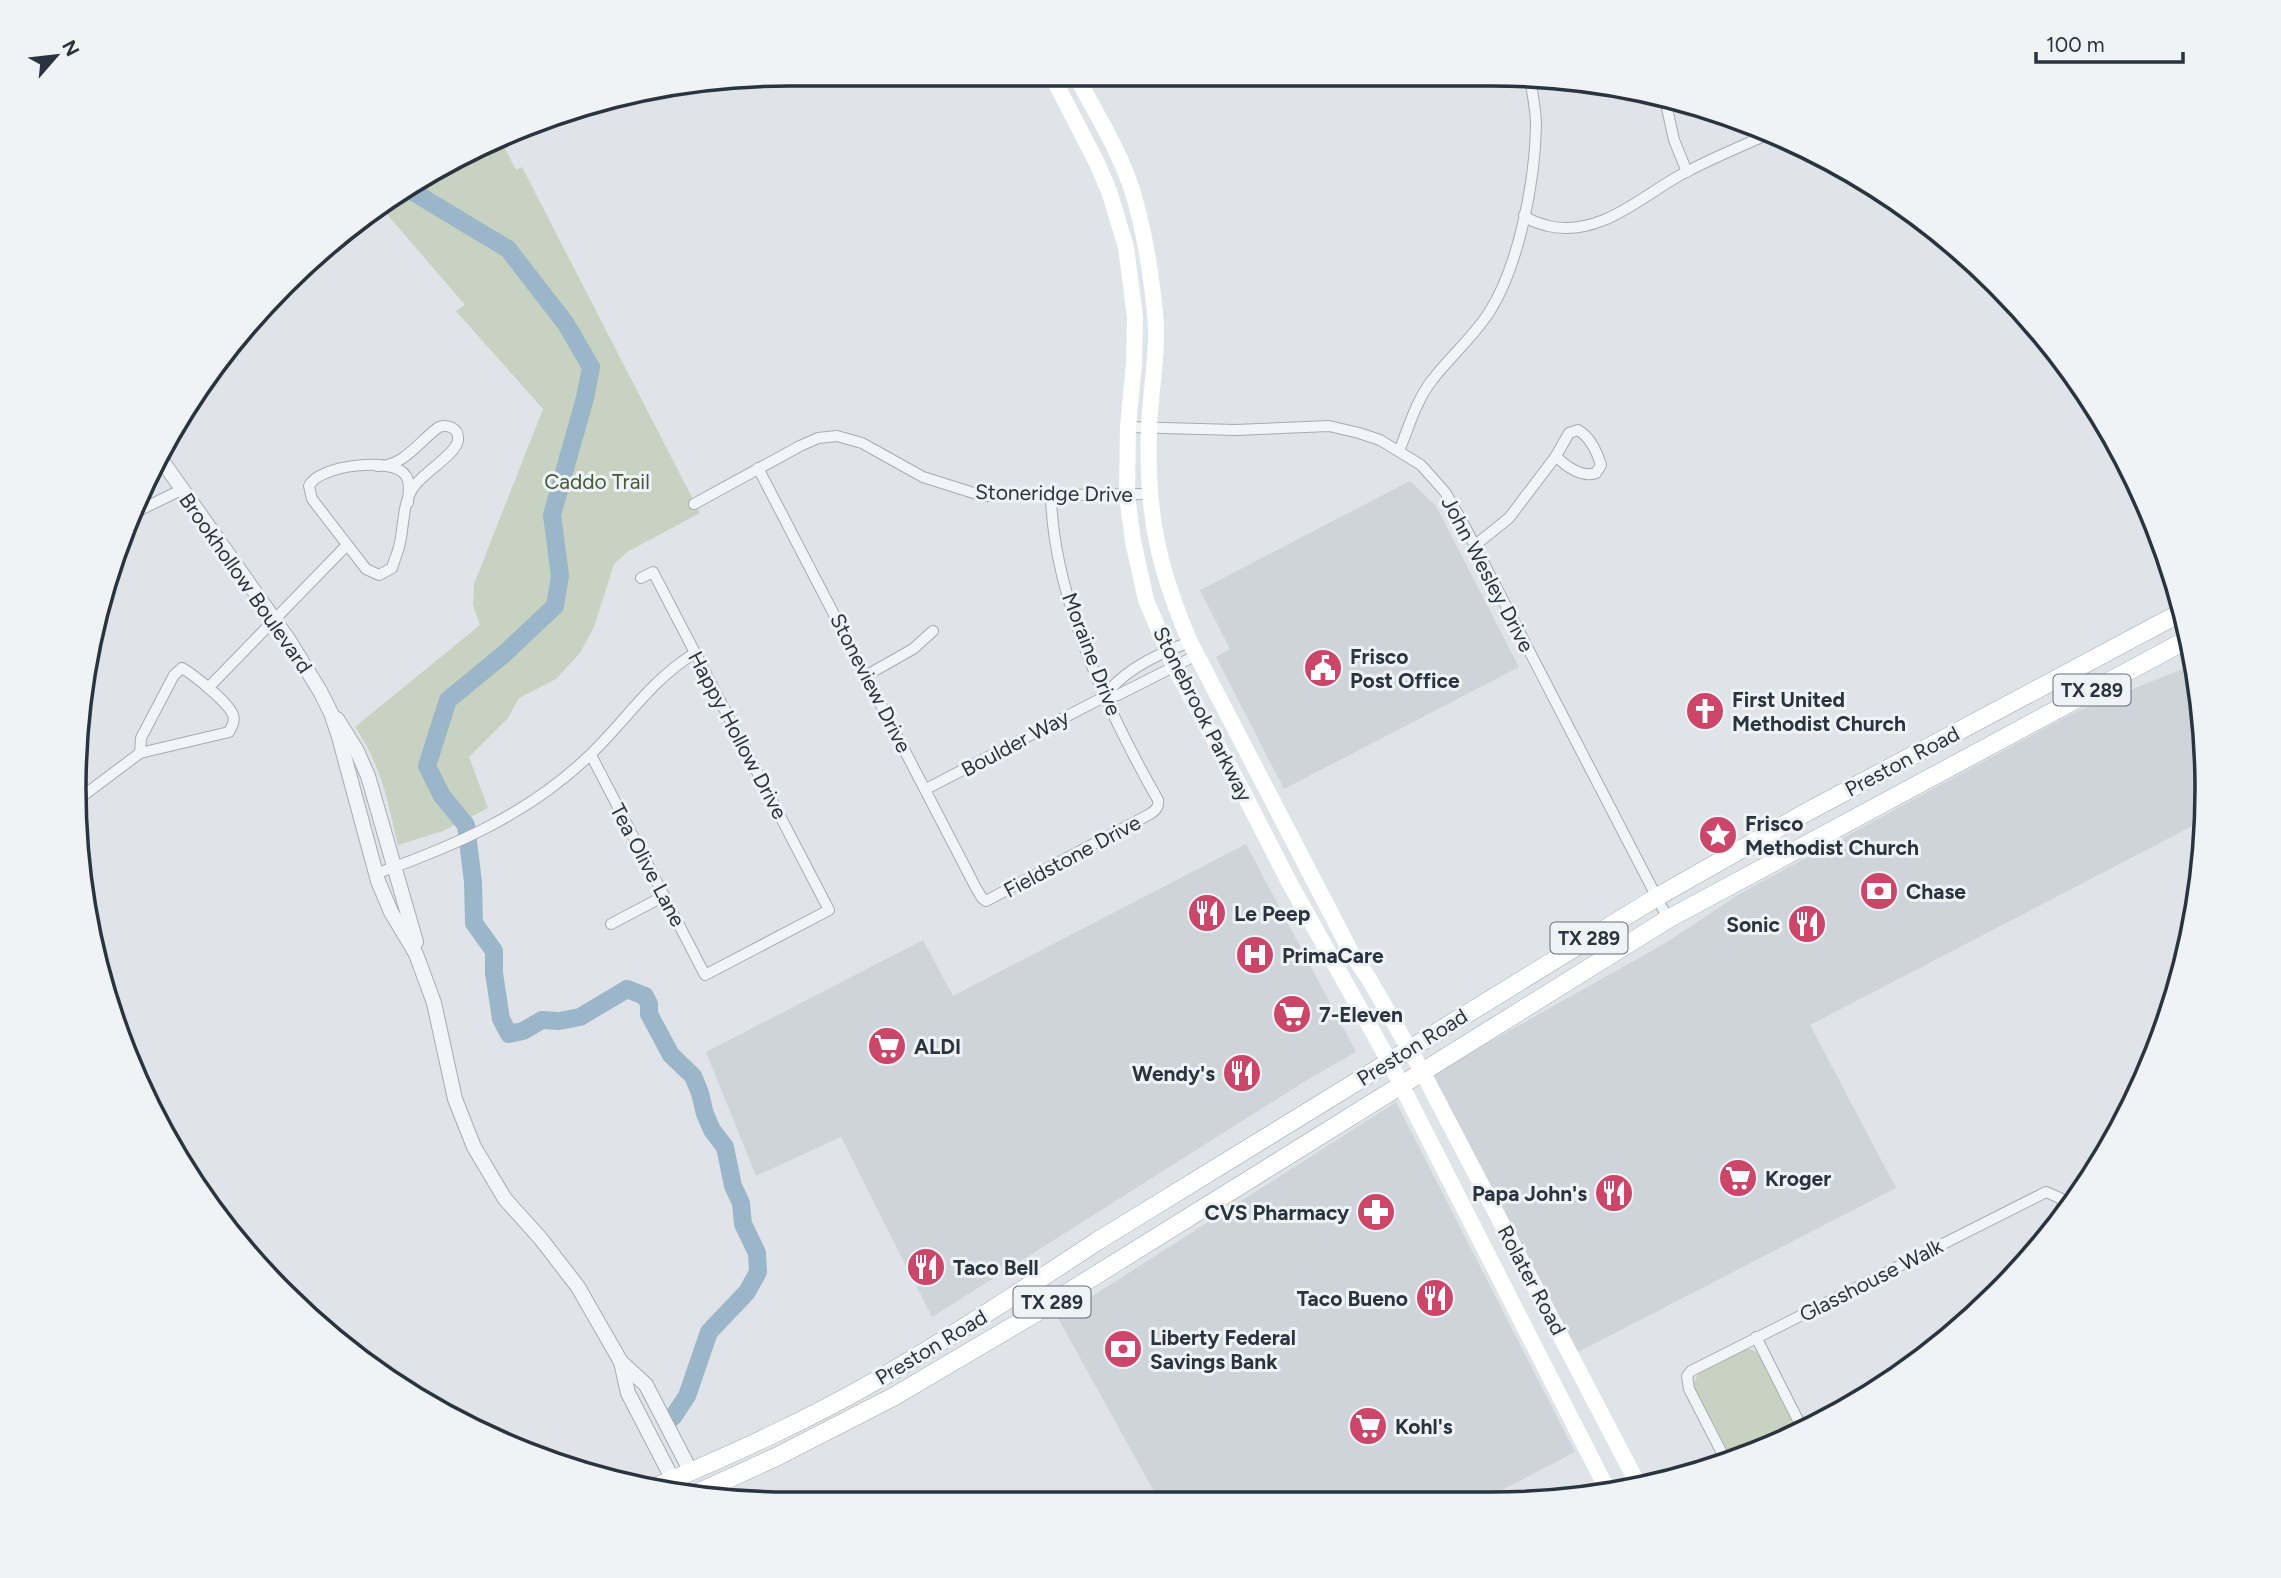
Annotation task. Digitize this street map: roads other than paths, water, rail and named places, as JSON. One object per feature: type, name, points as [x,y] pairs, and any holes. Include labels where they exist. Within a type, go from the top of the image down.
[{"type":"main road","name":"Stonebrook Parkway","points":[[1057,86],[1109,191],[1127,255],[1135,317],[1127,496],[1133,541],[1146,600],[1174,666],[1402,1086]]},
{"type":"main road","name":"Stonebrook Parkway","points":[[1081,86],[1132,191],[1147,250],[1155,316],[1156,363],[1149,429],[1149,494],[1161,566],[1170,595],[1194,648],[1352,954],[1423,1073]]},
{"type":"main road","points":[[1127,255],[1147,250]]},
{"type":"main road","name":"Preston Road","points":[[679,1483],[691,1472],[855,1392],[1015,1297],[1096,1242],[1657,897],[1805,813],[2173,617]]},
{"type":"main road","name":"Preston Road","points":[[711,1488],[838,1425],[1027,1318],[1668,919],[2180,643]]},
{"type":"main road","points":[[1243,792],[1262,782]]},
{"type":"main road","points":[[1289,882],[1310,873]]},
{"type":"main road","name":"Rolater Road","points":[[1423,1073],[1635,1478]]},
{"type":"main road","name":"Rolater Road","points":[[1402,1086],[1604,1483]]},
{"type":"main road","points":[[1192,1184],[1205,1207]]},
{"type":"main road","points":[[1480,1239],[1503,1224]]},
{"type":"main road","points":[[1539,1354],[1564,1342]]},
{"type":"main road","points":[[934,1345],[947,1365]]},
{"type":"main road","points":[[691,1472],[695,1486]]},
{"type":"street","points":[[1399,451],[1419,402],[1432,380],[1487,315],[1513,259],[1532,182],[1536,123],[1531,87]]},
{"type":"street","points":[[1667,108],[1674,140],[1687,172]]},
{"type":"street","points":[[1524,215],[1530,221],[1553,227],[1600,221],[1624,212],[1660,186],[1687,172],[1759,138]]},
{"type":"street","points":[[439,426],[447,426],[454,430],[458,437],[456,446],[416,483],[408,503],[392,568],[379,575],[366,569],[347,545],[312,499],[309,486],[314,477],[326,472],[354,466],[388,466],[399,461],[439,426]]},
{"type":"street","name":"John Wesley Drive","points":[[1128,427],[1235,430],[1329,426],[1380,440],[1421,465],[1435,478],[1462,521],[1668,919]]},
{"type":"street","points":[[1474,546],[1509,518],[1556,456],[1569,433],[1578,430],[1585,434],[1601,465],[1597,473],[1583,474],[1556,456]]},
{"type":"street","name":"Stoneridge Drive","points":[[694,504],[818,438],[836,436],[862,443],[923,477],[983,496],[1149,494]]},
{"type":"street","name":"Brookhollow Boulevard","points":[[165,465],[308,670],[331,713],[375,874],[388,906],[419,960]]},
{"type":"street","points":[[377,466],[395,468],[404,473],[409,482],[408,503]]},
{"type":"street","name":"Stoneview Drive","points":[[758,468],[982,898]]},
{"type":"street","points":[[144,508],[181,490]]},
{"type":"street","name":"Moraine Drive","points":[[1051,495],[1051,518],[1060,565],[1075,617],[1104,697],[1159,805]]},
{"type":"street","points":[[208,688],[347,545]]},
{"type":"street","name":"Happy Hollow Drive","points":[[641,578],[653,572],[829,910],[705,975]]},
{"type":"street","points":[[867,675],[913,649],[933,631]]},
{"type":"street","name":"Boulder Way","points":[[1104,697],[1114,682],[1167,650],[1194,648]]},
{"type":"street","name":"Boulder Way","points":[[926,789],[1104,697],[1118,695],[1174,666],[1194,648]]},
{"type":"street","points":[[375,874],[418,859],[515,813],[590,755],[654,683],[695,653]]},
{"type":"street","points":[[86,794],[140,754],[229,732],[234,723],[233,713],[208,688],[181,668],[174,675],[141,738],[140,754]]},
{"type":"street","name":"Brookhollow Boulevard","points":[[331,713],[342,723],[368,776],[405,900],[419,960],[434,1003],[452,1087],[474,1147],[505,1199],[541,1239],[578,1287],[621,1362],[628,1393],[673,1482]]},
{"type":"street","name":"Tea Olive Lane","points":[[590,755],[705,975]]},
{"type":"street","name":"Fieldstone Drive","points":[[982,898],[986,901],[1004,892],[1150,814],[1159,805]]},
{"type":"street","points":[[611,924],[664,896]]},
{"type":"street","name":"Glasshouse Walk","points":[[1722,1453],[1686,1382],[1687,1376],[1696,1367],[2046,1192],[2062,1201]]},
{"type":"street","points":[[1756,1337],[1799,1422]]},
{"type":"street","name":"Brookhollow Boulevard","points":[[621,1362],[646,1385],[691,1472]]},
{"type":"waterway","points":[[415,193],[508,249],[566,324],[591,367],[552,515],[560,576],[555,606],[504,654],[448,700],[427,766],[442,796],[466,825],[473,882],[474,923],[494,951],[494,973],[501,1019],[509,1034],[523,1031],[542,1020],[559,1021],[580,1017],[627,989],[645,996],[649,1004],[649,1014],[671,1055],[693,1076],[712,1130],[725,1147],[733,1186],[741,1203],[743,1224],[757,1253],[758,1272],[747,1292],[709,1332],[687,1396],[673,1417]]},
{"type":"place","name":"Frisco Post Office","points":[[1323,668]]},
{"type":"place","name":"First United Methodist Church","points":[[1705,711]]},
{"type":"place","name":"Frisco Methodist Church","points":[[1718,835]]},
{"type":"place","name":"Chase","points":[[1879,891]]},
{"type":"place","name":"Le Peep","points":[[1207,913]]},
{"type":"place","name":"Sonic","points":[[1807,924]]},
{"type":"place","name":"PrimaCare","points":[[1255,955]]},
{"type":"place","name":"7-Eleven","points":[[1292,1014]]},
{"type":"place","name":"ALDI","points":[[887,1046]]},
{"type":"place","name":"Wendy's","points":[[1242,1073]]},
{"type":"place","name":"Kroger","points":[[1738,1178]]},
{"type":"place","name":"Papa John's","points":[[1614,1193]]},
{"type":"place","name":"CVS Pharmacy","points":[[1376,1212]]},
{"type":"place","name":"Taco Bell","points":[[926,1267]]},
{"type":"place","name":"Taco Bueno","points":[[1435,1298]]},
{"type":"place","name":"Liberty Federal Savings Bank","points":[[1123,1349]]},
{"type":"place","name":"Kohl's","points":[[1368,1426]]},
{"type":"park label","name":"Caddo Trail","points":[[597,481]]}]
